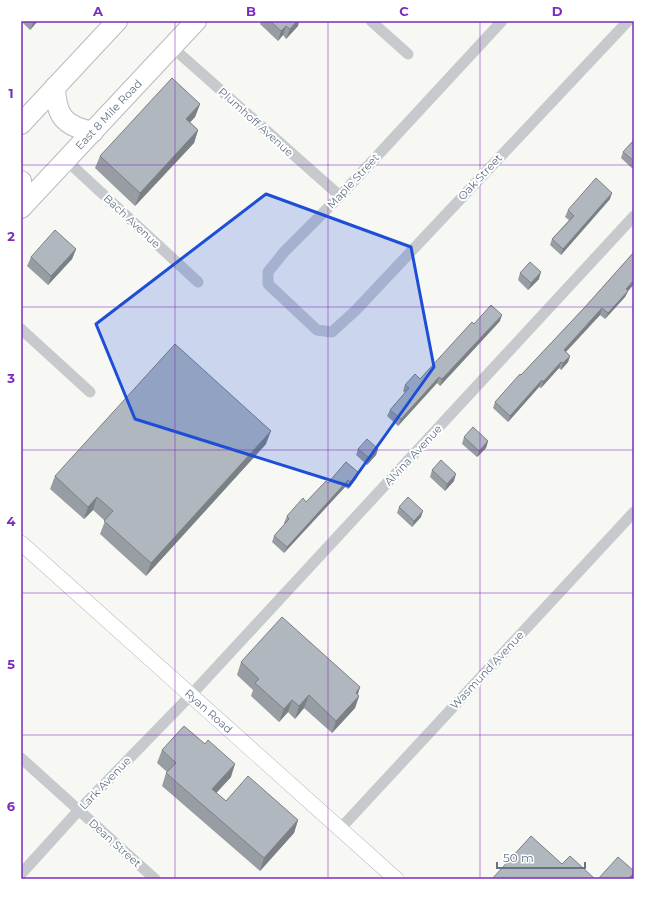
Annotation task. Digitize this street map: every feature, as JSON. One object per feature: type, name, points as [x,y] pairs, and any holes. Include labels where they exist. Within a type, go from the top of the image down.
[{"type":"highway","name":"East 8 Mile Road","points":[[22,207],[196,21]]},
{"type":"highway","points":[[21,124],[112,23]]},
{"type":"highway","points":[[55,87],[56,100],[62,117],[73,126],[93,132]]},
{"type":"highway","points":[[21,181],[22,207]]},
{"type":"main road","name":"Ryan Road","points":[[21,543],[396,879]]},
{"type":"street","points":[[371,21],[408,54]]},
{"type":"street","name":"Maple Street","points":[[332,332],[317,330],[268,284],[268,272],[284,252],[340,196],[502,21]]},
{"type":"street","name":"Oak Street","points":[[332,332],[356,310],[628,21]]},
{"type":"street","name":"Plumhoff Avenue","points":[[172,47],[340,196]]},
{"type":"street","name":"Bach Avenue","points":[[66,160],[198,282]]},
{"type":"street","name":"Alvina Avenue","points":[[191,695],[634,216]]},
{"type":"street","points":[[21,329],[90,392]]},
{"type":"street","name":"Wasmund Avenue","points":[[340,829],[634,512]]},
{"type":"street","name":"Lark Avenue","points":[[21,874],[79,810],[191,695]]},
{"type":"street","name":"Dean Street","points":[[21,758],[155,879]]},
{"type":"highlighted area","points":[[266,194],[411,247],[434,367],[349,486],[135,419],[96,324]]},
{"type":"building","points":[[270,21],[297,21],[290,29],[286,26],[281,31]]},
{"type":"building","points":[[172,78],[200,104],[186,119],[198,130],[140,193],[100,156]]},
{"type":"building","points":[[634,140],[634,161],[623,152]]},
{"type":"building","points":[[596,178],[612,193],[563,249],[552,239],[574,216],[568,210]]},
{"type":"building","points":[[55,230],[76,249],[51,276],[31,257]]},
{"type":"building","points":[[634,252],[634,280],[626,289],[628,291],[608,313],[602,308],[564,350],[570,356],[563,363],[561,362],[543,382],[542,380],[510,416],[495,402],[585,307]]},
{"type":"building","points":[[530,262],[541,272],[531,283],[520,273]]},
{"type":"building","points":[[491,305],[502,315],[442,379],[439,377],[401,419],[390,410],[409,388],[405,385],[415,374],[420,379],[472,322],[474,324]]},
{"type":"building","points":[[175,344],[271,431],[151,563],[104,521],[113,511],[97,497],[88,507],[55,476]]},
{"type":"building","points":[[473,427],[488,441],[479,451],[464,437]]},
{"type":"building","points":[[367,439],[378,449],[369,458],[358,449]]},
{"type":"building","points":[[441,460],[456,474],[447,484],[432,470]]},
{"type":"building","points":[[346,462],[359,473],[350,482],[348,480],[287,547],[274,536],[289,519],[287,516],[303,498],[306,502],[326,481],[328,483]]},
{"type":"building","points":[[408,497],[423,511],[414,521],[399,507]]},
{"type":"building","points":[[282,617],[360,687],[356,693],[359,696],[336,721],[309,695],[299,706],[292,700],[284,709],[255,683],[259,679],[241,662]]},
{"type":"building","points":[[184,726],[205,744],[208,740],[235,764],[212,789],[226,801],[248,776],[298,820],[264,858],[166,773],[176,763],[162,750]]},
{"type":"building","points":[[531,836],[562,864],[570,856],[595,879],[492,879]]},
{"type":"building","points":[[618,857],[634,871],[634,873],[628,879],[598,879]]}]
